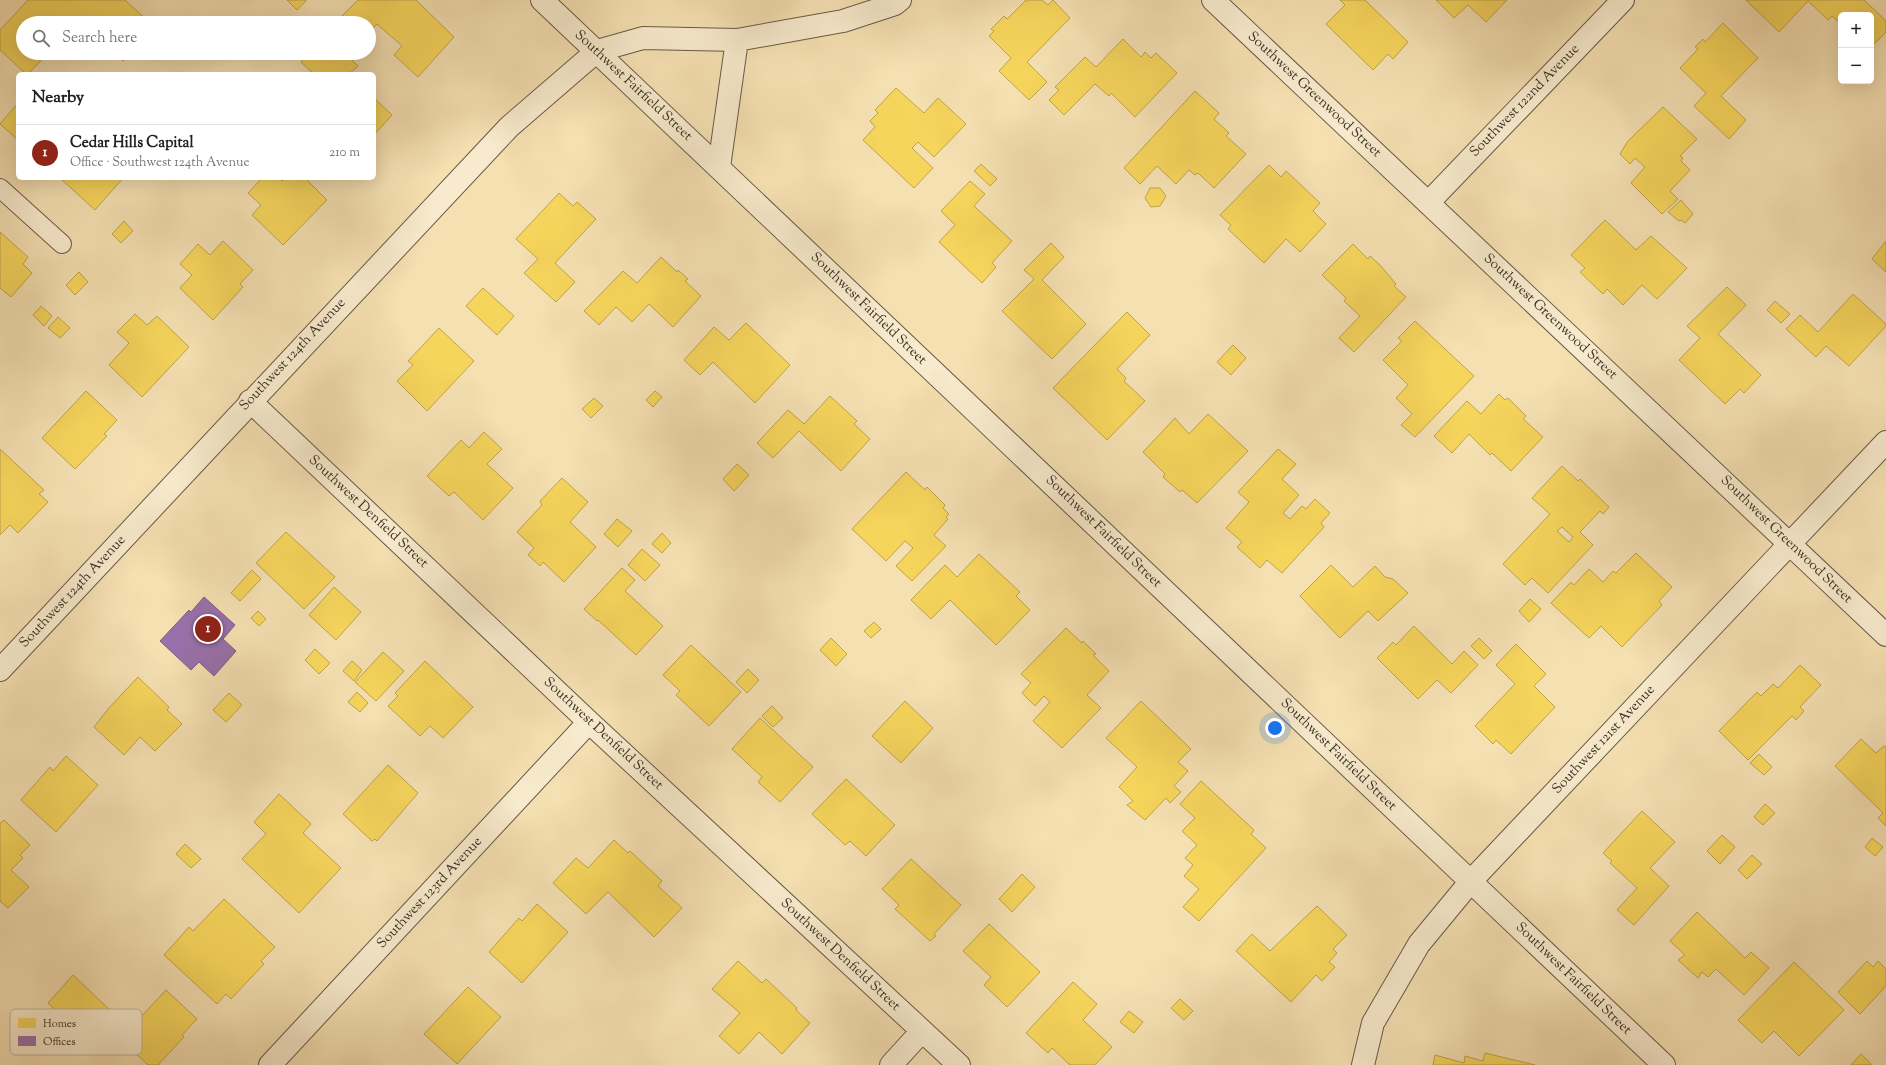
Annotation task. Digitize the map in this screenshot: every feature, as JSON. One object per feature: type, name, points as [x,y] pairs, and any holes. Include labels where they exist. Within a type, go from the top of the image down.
[{"type":"street","name":"Southwest Fairfield Street","points":[[542,0],[1664,1065]]},
{"type":"street","points":[[597,51],[643,38],[737,40],[843,21],[895,4],[900,0]]},
{"type":"street","name":"Southwest Greenwood Street","points":[[1213,0],[1886,636]]},
{"type":"street","name":"Southwest 122nd Avenue","points":[[1428,203],[1623,0]]},
{"type":"street","points":[[719,167],[737,40]]},
{"type":"street","name":"Southwest 124th Avenue","points":[[0,670],[250,401],[509,127],[597,51]]},
{"type":"street","name":"Southwest Denfield Street","points":[[250,401],[590,722],[959,1065]]},
{"type":"street","name":"Southwest 121st Avenue","points":[[1363,1065],[1373,1023],[1418,944],[1471,881],[1886,442]]},
{"type":"street","name":"Southwest 123rd Avenue","points":[[270,1065],[590,722]]},
{"type":"street","points":[[891,1065],[922,1031]]},
{"type":"lane","points":[[0,188],[62,244]]},
{"type":"building: Homes","points":[[28,0],[125,0],[142,16],[16,16],[16,60],[41,60],[30,72],[24,72],[0,50],[0,30]]},
{"type":"building: Homes","points":[[287,0],[306,0],[306,1],[297,10]]},
{"type":"building: Homes","points":[[358,0],[416,0],[454,37],[418,77],[394,55],[402,46],[377,24],[376,25],[376,16],[342,16]]},
{"type":"building: Homes","points":[[1026,0],[1042,0],[1048,5],[1053,0],[1070,18],[1027,62],[1047,82],[1029,100],[999,71],[1011,58],[989,36],[994,31],[991,29],[1004,16],[1007,19]]},
{"type":"building: Homes","points":[[1340,0],[1365,0],[1408,42],[1393,59],[1388,54],[1373,70],[1326,24],[1345,5]]},
{"type":"building: Homes","points":[[1436,0],[1507,0],[1486,22],[1468,5],[1454,18]]},
{"type":"building: Homes","points":[[1746,0],[1864,0],[1886,21],[1886,32],[1874,44],[1874,12],[1838,12],[1838,21],[1832,16],[1828,20],[1808,1],[1779,32]]},
{"type":"building: Homes","points":[[1723,23],[1758,58],[1721,96],[1746,120],[1729,139],[1694,106],[1706,93],[1680,68],[1698,49],[1695,47],[1703,39],[1705,42]]},
{"type":"building: Homes","points":[[1123,39],[1141,57],[1145,52],[1151,58],[1156,53],[1177,73],[1135,117],[1111,93],[1109,96],[1095,84],[1064,115],[1049,100],[1059,90],[1055,87],[1085,57],[1096,67]]},
{"type":"building: Homes","points":[[303,60],[352,60],[358,66],[351,72],[312,72],[301,62]]},
{"type":"building: Homes","points":[[896,88],[924,113],[938,98],[966,124],[934,157],[918,142],[912,148],[933,168],[914,188],[863,140],[875,127],[870,121],[878,113],[875,110]]},
{"type":"building: Homes","points":[[1195,91],[1219,113],[1214,119],[1229,133],[1226,136],[1246,154],[1214,188],[1198,173],[1195,175],[1189,170],[1176,184],[1157,166],[1140,184],[1124,168]]},
{"type":"building: Homes","points":[[376,100],[392,115],[376,133]]},
{"type":"building: Homes","points":[[16,105],[16,138],[0,124]]},
{"type":"building: Homes","points":[[1663,107],[1697,139],[1680,156],[1683,158],[1681,161],[1690,170],[1670,191],[1678,199],[1662,214],[1631,183],[1645,167],[1635,158],[1630,164],[1620,154],[1628,141]]},
{"type":"building: Homes","points":[[981,164],[997,179],[990,186],[974,171]]},
{"type":"building: Homes","points":[[1269,165],[1281,177],[1286,171],[1320,203],[1313,211],[1326,224],[1300,252],[1286,239],[1264,263],[1228,229],[1231,225],[1220,215]]},
{"type":"building: Homes","points":[[62,180],[121,180],[95,210]]},
{"type":"building: Homes","points":[[260,180],[307,180],[327,200],[283,245],[252,215],[261,205],[248,193]]},
{"type":"building: Homes","points":[[970,181],[985,194],[974,206],[1012,241],[992,263],[996,267],[982,283],[939,242],[955,225],[941,211]]},
{"type":"building: Homes","points":[[1150,188],[1160,188],[1166,196],[1160,206],[1151,207],[1145,198]]},
{"type":"building: Homes","points":[[559,193],[573,206],[577,202],[596,219],[555,263],[575,282],[556,302],[524,273],[538,259],[516,239]]},
{"type":"building: Homes","points":[[1681,200],[1693,214],[1685,223],[1681,220],[1679,221],[1668,212]]},
{"type":"building: Homes","points":[[1605,220],[1636,250],[1651,236],[1687,268],[1657,299],[1642,285],[1623,305],[1607,289],[1603,294],[1580,272],[1585,268],[1571,255]]},
{"type":"building: Homes","points":[[124,221],[133,231],[121,243],[112,234]]},
{"type":"building: Homes","points":[[0,232],[28,257],[23,264],[32,273],[11,297],[0,288]]},
{"type":"building: Homes","points":[[223,241],[253,270],[240,284],[243,287],[213,320],[180,288],[192,275],[180,264],[198,244],[210,255]]},
{"type":"building: Homes","points":[[1886,241],[1886,272],[1872,259]]},
{"type":"building: Homes","points":[[1051,243],[1064,257],[1042,280],[1086,324],[1052,359],[1002,311],[1034,279],[1024,270]]},
{"type":"building: Homes","points":[[1353,244],[1368,259],[1370,256],[1380,265],[1396,284],[1394,286],[1406,297],[1354,352],[1339,338],[1360,316],[1344,301],[1346,298],[1322,275]]},
{"type":"building: Homes","points":[[661,257],[677,272],[678,270],[688,279],[685,281],[701,296],[673,327],[649,304],[632,322],[616,307],[599,325],[584,311],[623,271],[637,283]]},
{"type":"building: Homes","points":[[79,272],[88,282],[75,295],[66,285]]},
{"type":"building: Homes","points":[[1727,287],[1746,305],[1718,334],[1761,375],[1744,393],[1740,389],[1725,404],[1679,360],[1700,338],[1687,326]]},
{"type":"building: Homes","points":[[483,288],[514,316],[497,335],[466,306]]},
{"type":"building: Homes","points":[[1853,294],[1886,324],[1886,326],[1849,366],[1826,346],[1816,357],[1786,329],[1800,315],[1818,332]]},
{"type":"building: Homes","points":[[1775,301],[1790,314],[1781,323],[1767,310]]},
{"type":"building: Homes","points":[[41,306],[52,316],[44,326],[33,315]]},
{"type":"building: Homes","points":[[1127,312],[1150,335],[1117,369],[1126,378],[1124,381],[1145,401],[1107,440],[1053,388]]},
{"type":"building: Homes","points":[[135,314],[147,325],[157,316],[189,347],[142,397],[109,365],[129,343],[117,332]]},
{"type":"building: Homes","points":[[58,317],[70,328],[60,338],[48,328]]},
{"type":"building: Homes","points":[[1415,321],[1474,376],[1415,437],[1401,425],[1412,414],[1396,398],[1408,385],[1383,360],[1402,341],[1398,338]]},
{"type":"building: Homes","points":[[746,323],[790,365],[755,403],[713,362],[700,375],[684,360],[714,327],[729,340]]},
{"type":"building: Homes","points":[[439,328],[474,361],[427,411],[397,381],[413,365],[408,361]]},
{"type":"building: Homes","points":[[1233,345],[1246,358],[1231,375],[1217,362]]},
{"type":"building: Homes","points":[[86,391],[117,420],[104,434],[107,436],[75,469],[42,438]]},
{"type":"building: Homes","points":[[655,391],[662,397],[653,407],[646,400]]},
{"type":"building: Homes","points":[[1499,394],[1505,400],[1508,398],[1526,416],[1523,419],[1543,437],[1511,471],[1492,453],[1490,455],[1469,434],[1452,453],[1434,436],[1467,401],[1481,414]]},
{"type":"building: Homes","points":[[830,396],[857,421],[854,424],[870,439],[841,471],[799,431],[773,458],[757,443],[788,410],[804,424]]},
{"type":"building: Homes","points":[[594,398],[603,406],[591,418],[582,409]]},
{"type":"building: Homes","points":[[1208,414],[1248,451],[1197,503],[1182,490],[1180,492],[1163,477],[1165,474],[1143,452],[1175,418],[1189,434]]},
{"type":"building: Homes","points":[[484,432],[502,449],[487,464],[513,488],[483,520],[454,492],[449,496],[427,476],[461,440],[469,448]]},
{"type":"building: Homes","points":[[0,449],[44,490],[39,494],[48,502],[18,533],[10,525],[0,535]]},
{"type":"building: Homes","points":[[1278,449],[1296,464],[1282,479],[1299,495],[1283,513],[1290,519],[1302,506],[1306,509],[1315,499],[1330,513],[1321,523],[1324,527],[1282,573],[1267,560],[1260,568],[1237,547],[1242,542],[1226,528],[1249,502],[1238,492]]},
{"type":"building: Homes","points":[[737,464],[749,475],[734,491],[723,479]]},
{"type":"building: Homes","points":[[1562,466],[1578,481],[1580,479],[1609,507],[1603,514],[1600,511],[1580,532],[1593,545],[1548,593],[1532,578],[1525,585],[1503,564],[1550,514],[1532,498]],"holes":[[[1562,527],[1573,537],[1569,542],[1557,531]]]},
{"type":"building: Homes","points":[[906,472],[925,490],[927,487],[945,505],[943,508],[949,514],[946,517],[948,519],[934,535],[946,546],[912,581],[896,566],[913,548],[905,541],[886,561],[852,529]]},
{"type":"building: Homes","points":[[562,478],[588,502],[570,522],[596,547],[564,582],[543,562],[540,566],[528,555],[534,548],[517,532],[542,505],[540,501]]},
{"type":"building: Homes","points":[[617,519],[632,531],[618,547],[604,534]]},
{"type":"building: Homes","points":[[286,532],[335,577],[304,609],[256,563]]},
{"type":"building: Homes","points":[[662,533],[671,543],[662,553],[652,544]]},
{"type":"building: Homes","points":[[642,549],[660,565],[645,581],[628,565]]},
{"type":"building: Homes","points":[[1636,553],[1672,587],[1659,601],[1662,605],[1622,647],[1601,626],[1589,638],[1551,603],[1571,582],[1574,585],[1589,569],[1603,582],[1613,571],[1616,573]]},
{"type":"building: Homes","points":[[979,554],[1020,592],[1016,596],[1030,610],[996,645],[950,600],[931,619],[911,600],[945,565],[957,577]]},
{"type":"building: Homes","points":[[1331,565],[1353,587],[1375,566],[1385,577],[1393,579],[1408,593],[1378,621],[1368,611],[1340,638],[1300,596]]},
{"type":"building: Homes","points":[[622,568],[635,580],[625,591],[663,626],[636,655],[584,609]]},
{"type":"building: Homes","points":[[252,570],[261,579],[240,601],[231,593]]},
{"type":"building: Homes","points":[[334,587],[361,612],[336,640],[309,615]]},
{"type":"building: Homes","points":[[1530,599],[1541,609],[1529,622],[1519,611]]},
{"type":"building: Homes","points":[[258,611],[266,619],[259,626],[251,618]]},
{"type":"building: Homes","points":[[874,622],[881,629],[871,638],[864,631]]},
{"type":"building: Homes","points":[[1414,626],[1452,664],[1464,651],[1478,665],[1451,693],[1437,680],[1418,699],[1377,658],[1393,642],[1396,645]]},
{"type":"building: Homes","points":[[1066,628],[1082,643],[1083,641],[1096,654],[1093,655],[1109,671],[1087,695],[1101,708],[1062,748],[1033,721],[1050,702],[1044,696],[1035,706],[1022,693],[1031,683],[1021,674]]},
{"type":"building: Homes","points":[[831,638],[847,654],[836,666],[820,650]]},
{"type":"building: Homes","points":[[1479,638],[1492,651],[1484,659],[1471,646]]},
{"type":"building: Homes","points":[[1516,644],[1546,674],[1534,686],[1555,707],[1511,754],[1496,740],[1493,744],[1475,726],[1515,684],[1496,665]]},
{"type":"building: Homes","points":[[691,645],[741,692],[709,726],[676,695],[680,691],[663,675]]},
{"type":"building: Homes","points":[[315,649],[330,663],[319,674],[305,660]]},
{"type":"building: Homes","points":[[383,652],[404,671],[376,701],[355,682]]},
{"type":"building: Homes","points":[[352,661],[362,670],[354,681],[343,671]]},
{"type":"building: Homes","points":[[425,661],[473,707],[443,738],[430,726],[420,736],[388,706],[398,696],[395,693]]},
{"type":"building: Homes","points":[[1800,665],[1821,685],[1800,707],[1804,711],[1796,720],[1792,716],[1748,760],[1719,731],[1757,692],[1761,696],[1773,684],[1778,688]]},
{"type":"building: Homes","points":[[748,669],[759,680],[747,693],[736,682]]},
{"type":"building: Homes","points":[[138,677],[169,707],[167,710],[182,724],[155,751],[140,737],[124,755],[94,727],[108,709]]},
{"type":"building: Homes","points":[[357,692],[368,703],[360,712],[348,702]]},
{"type":"building: Homes","points":[[229,693],[242,705],[226,722],[213,710]]},
{"type":"building: Homes","points":[[905,701],[933,728],[901,763],[872,736]]},
{"type":"building: Homes","points":[[1141,701],[1191,749],[1178,762],[1188,771],[1174,786],[1181,792],[1170,803],[1166,798],[1145,820],[1127,805],[1133,801],[1119,787],[1137,767],[1106,738]]},
{"type":"building: Homes","points":[[772,706],[783,718],[773,727],[762,716]]},
{"type":"building: Homes","points":[[760,718],[813,767],[780,802],[758,782],[762,777],[732,749]]},
{"type":"building: Homes","points":[[1861,739],[1876,753],[1884,746],[1886,747],[1886,826],[1878,818],[1883,813],[1835,766]]},
{"type":"building: Homes","points":[[1759,754],[1772,767],[1764,775],[1750,763]]},
{"type":"building: Homes","points":[[66,756],[98,785],[56,832],[21,800],[50,767],[53,771]]},
{"type":"building: Homes","points":[[388,765],[418,793],[377,841],[375,839],[372,841],[343,814]]},
{"type":"building: Homes","points":[[846,779],[895,825],[866,856],[850,841],[845,845],[812,814]]},
{"type":"building: Homes","points":[[1201,781],[1254,830],[1251,834],[1266,848],[1199,921],[1183,907],[1199,889],[1184,876],[1193,865],[1185,858],[1197,845],[1182,831],[1195,818],[1180,804]]},
{"type":"building: Homes","points":[[279,794],[311,824],[303,833],[341,868],[299,913],[242,859],[266,834],[254,822]]},
{"type":"building: Homes","points":[[1765,804],[1775,813],[1763,825],[1754,817]]},
{"type":"building: Homes","points":[[1642,811],[1675,842],[1650,868],[1669,886],[1634,925],[1617,910],[1637,888],[1610,863],[1612,861],[1603,853]]},
{"type":"building: Homes","points":[[4,820],[30,845],[20,855],[23,858],[11,870],[29,887],[8,908],[0,901],[0,823]]},
{"type":"building: Homes","points":[[1722,835],[1735,847],[1720,864],[1707,851]]},
{"type":"building: Homes","points":[[1872,838],[1883,847],[1875,856],[1865,847]]},
{"type":"building: Homes","points":[[614,840],[628,853],[630,851],[662,881],[658,886],[682,908],[654,937],[608,892],[586,914],[553,883],[576,858],[588,868]]},
{"type":"building: Homes","points":[[185,844],[201,859],[191,868],[176,854]]},
{"type":"building: Homes","points":[[1752,855],[1762,864],[1747,879],[1738,870]]},
{"type":"building: Homes","points":[[911,859],[961,905],[934,934],[936,936],[930,941],[895,909],[899,905],[882,889]]},
{"type":"building: Homes","points":[[1022,874],[1035,887],[1012,912],[999,899]]},
{"type":"building: Homes","points":[[224,899],[275,947],[261,961],[264,964],[231,999],[226,994],[217,1004],[164,955],[189,927],[193,931]]},
{"type":"building: Homes","points":[[537,904],[568,932],[522,983],[489,952],[519,918],[522,921]]},
{"type":"building: Homes","points":[[1317,906],[1347,935],[1333,949],[1337,953],[1329,962],[1335,967],[1322,981],[1316,975],[1291,1002],[1236,951],[1252,934],[1270,951]]},
{"type":"building: Homes","points":[[1697,912],[1745,958],[1751,952],[1769,968],[1744,995],[1716,969],[1708,977],[1702,972],[1698,978],[1678,960],[1685,955],[1670,941]]},
{"type":"building: Homes","points":[[989,924],[1040,972],[1007,1007],[984,985],[991,977],[963,951]]},
{"type":"building: Homes","points":[[738,961],[762,983],[766,979],[797,1008],[796,1010],[810,1023],[782,1054],[759,1032],[739,1054],[719,1036],[740,1013],[712,989]]},
{"type":"building: Homes","points":[[1867,961],[1873,967],[1878,961],[1886,969],[1886,986],[1860,1014],[1838,992]]},
{"type":"building: Homes","points":[[1794,962],[1844,1010],[1799,1056],[1774,1031],[1762,1043],[1738,1020]]},
{"type":"building: Homes","points":[[73,975],[109,1009],[54,1009],[48,1003]]},
{"type":"building: Homes","points":[[1073,982],[1097,1004],[1083,1020],[1112,1047],[1095,1065],[1070,1065],[1052,1048],[1048,1053],[1026,1033]]},
{"type":"building: Homes","points":[[468,987],[501,1017],[457,1064],[424,1034]]},
{"type":"building: Homes","points":[[166,990],[197,1019],[182,1035],[184,1037],[158,1065],[148,1065],[137,1055],[142,1055],[142,1016]]},
{"type":"building: Homes","points":[[1180,999],[1193,1011],[1184,1020],[1171,1008]]},
{"type":"building: Homes","points":[[1129,1011],[1143,1022],[1134,1033],[1120,1022]]},
{"type":"building: Homes","points":[[1485,1053],[1535,1065],[1433,1065],[1435,1055],[1464,1063],[1465,1056],[1483,1061]]},
{"type":"building: Homes","points":[[1861,1054],[1872,1065],[1851,1065]]},
{"type":"building: Offices","points":[[204,597],[235,625],[223,639],[236,651],[214,676],[199,662],[191,670],[160,641],[189,610],[191,612]]},
{"type":"place","name":"Cedar Hills Capital","points":[[208,629]]}]
